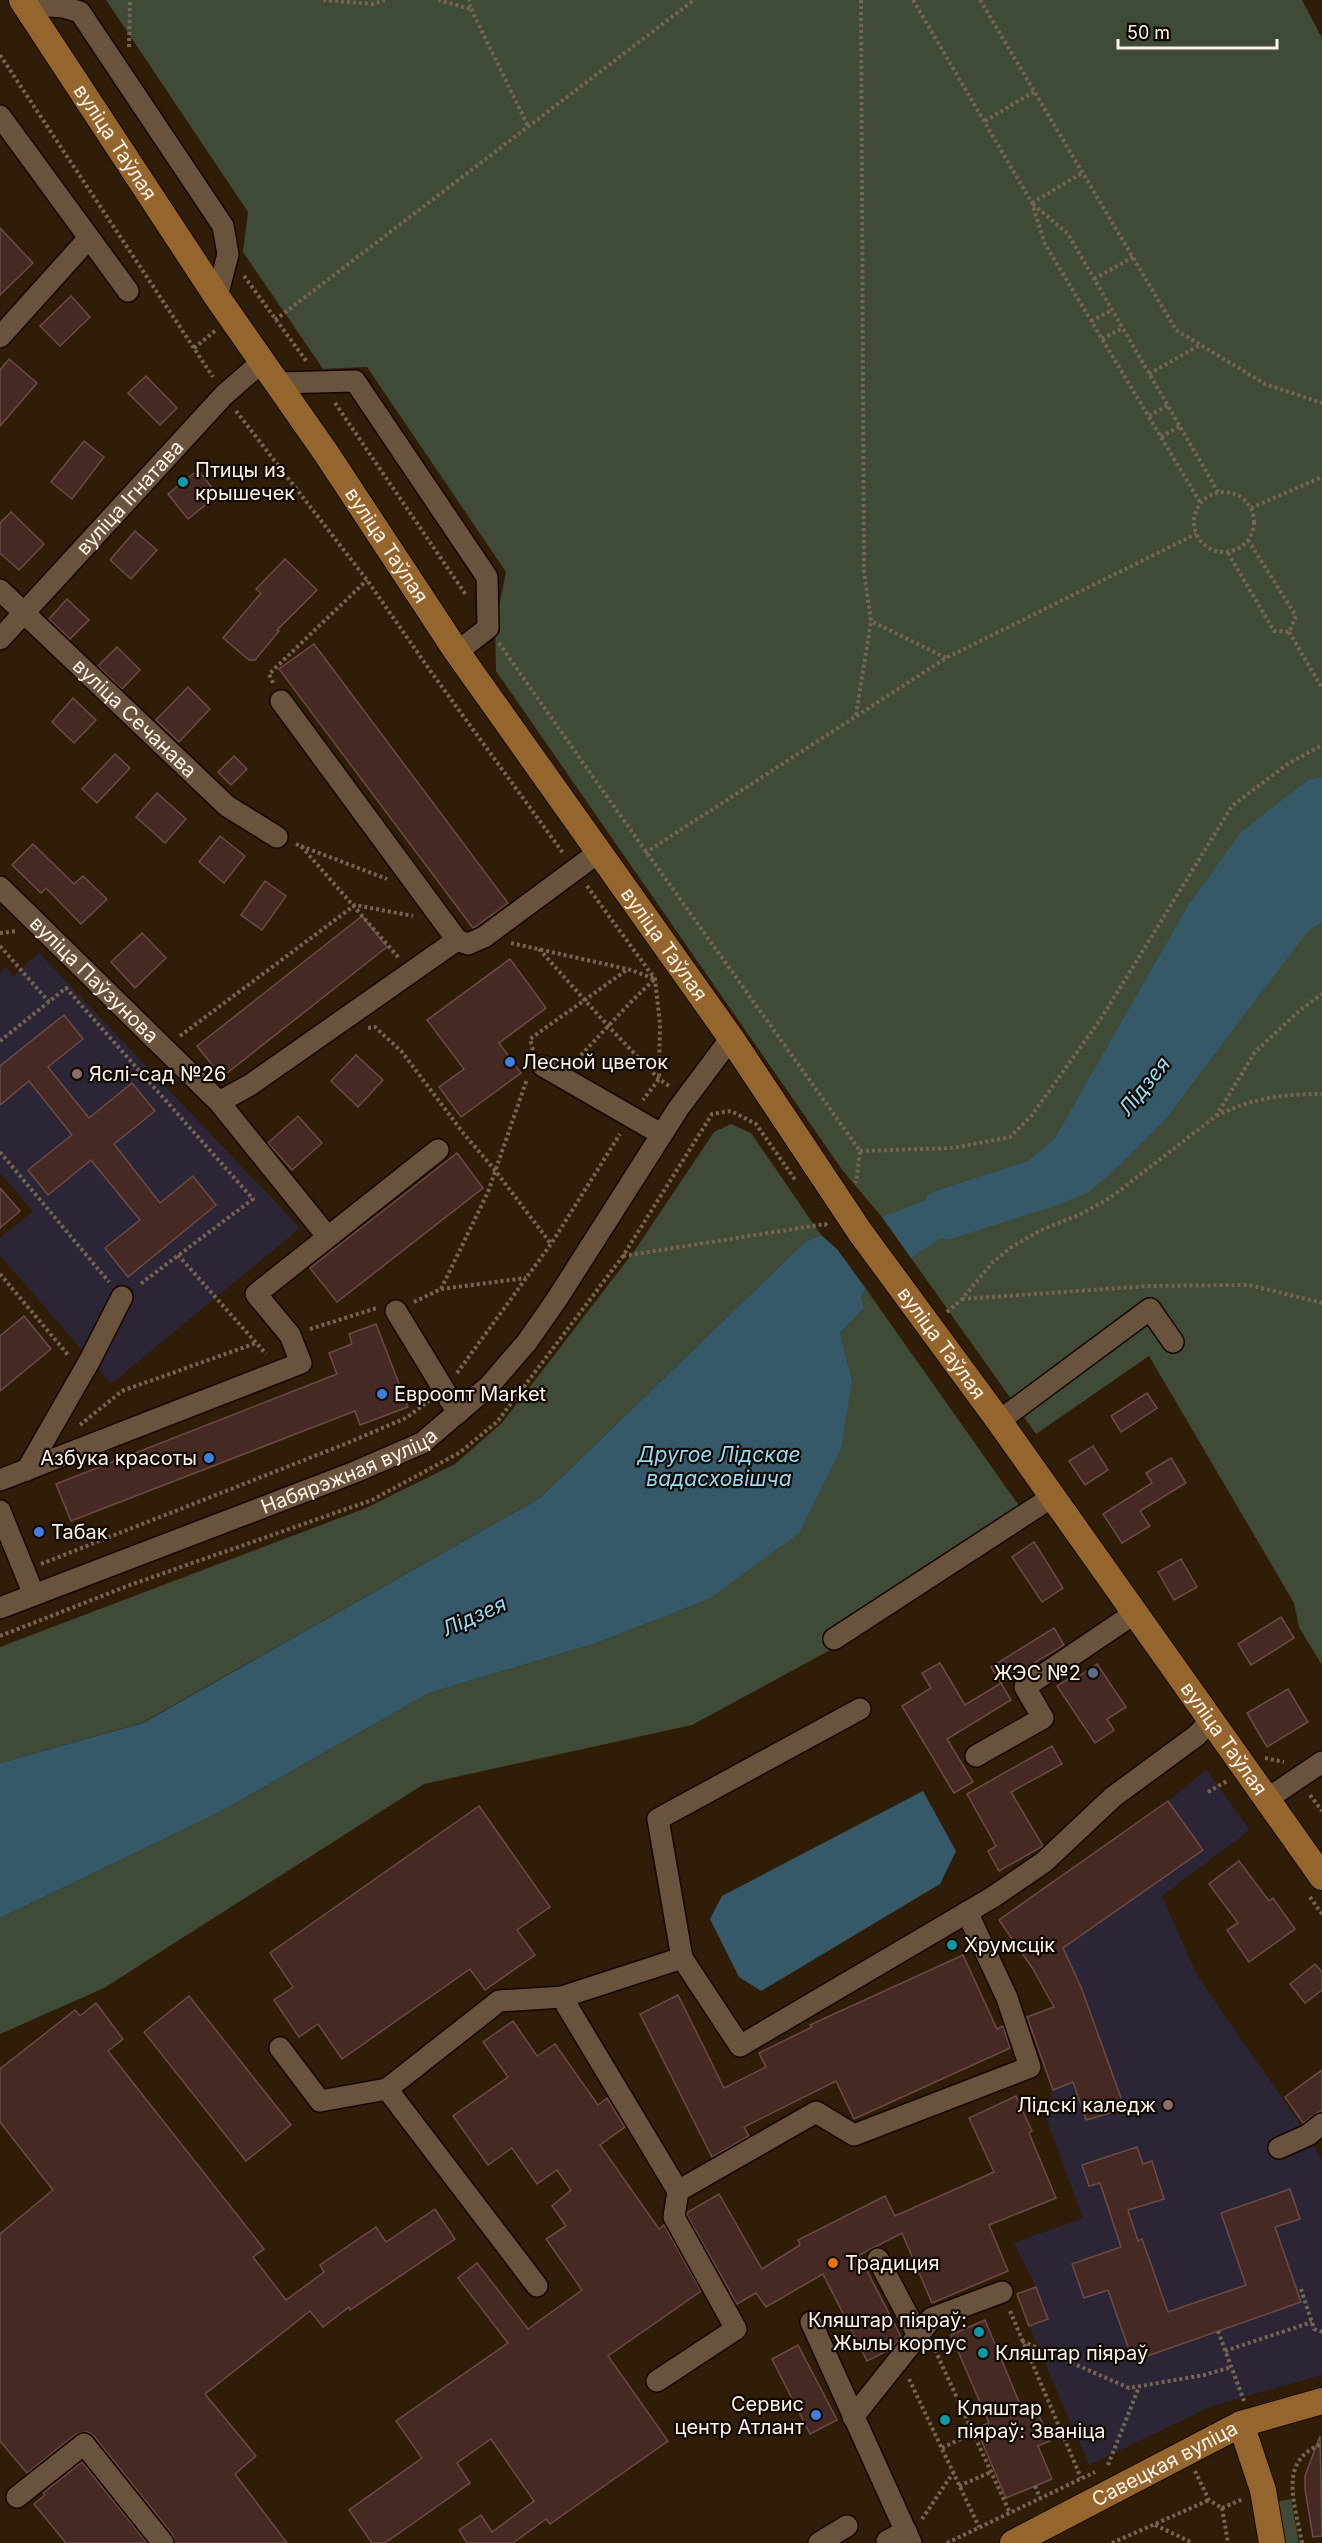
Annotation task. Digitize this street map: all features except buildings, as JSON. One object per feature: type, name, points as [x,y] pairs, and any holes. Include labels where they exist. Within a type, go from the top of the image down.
[{"type":"main road","name":"вуліца Таўлая","points":[[24,2],[217,297],[278,383],[457,652],[731,1038],[860,1232],[999,1421],[1322,1877]]},
{"type":"main road","name":"Савецкая вуліца","points":[[1013,2543],[1243,2414],[1322,2401]]},
{"type":"main road","points":[[1243,2414],[1263,2490],[1272,2543]]},
{"type":"street","points":[[24,2],[63,7],[80,12],[223,226],[228,254],[217,297]]},
{"type":"street","points":[[0,116],[128,291]]},
{"type":"street","points":[[0,337],[90,238]]},
{"type":"street","name":"вуліца Ігнатава","points":[[0,639],[224,395],[263,361]]},
{"type":"street","points":[[278,383],[355,381],[487,578],[488,628],[457,652]]},
{"type":"street","name":"вуліца Сечанава","points":[[0,590],[227,806],[277,837]]},
{"type":"street","points":[[281,702],[457,940],[468,944],[484,937],[599,852]]},
{"type":"street","name":"вуліца Паўзунова","points":[[0,886],[219,1102],[327,1236]]},
{"type":"street","points":[[219,1102],[250,1085],[457,940]]},
{"type":"street","name":"Набярэжная вуліца","points":[[0,1608],[387,1459],[422,1443],[489,1386],[527,1342],[557,1299],[661,1134],[731,1038]]},
{"type":"street","points":[[544,1070],[661,1134]]},
{"type":"street","points":[[0,1480],[301,1363],[290,1335],[256,1294],[438,1150]]},
{"type":"street","points":[[27,1470],[83,1372],[122,1297]]},
{"type":"street","points":[[999,1421],[1150,1309],[1173,1342]]},
{"type":"street","points":[[396,1311],[458,1413]]},
{"type":"street","points":[[834,1639],[1052,1497]]},
{"type":"street","points":[[0,1511],[34,1595]]},
{"type":"street","points":[[976,1756],[1043,1718],[1025,1687],[1135,1613]]},
{"type":"street","points":[[860,1709],[658,1820],[682,1958],[740,2046],[967,1912],[1044,1862],[1113,1797],[1196,1736],[1211,1720]]},
{"type":"street","points":[[1267,1799],[1322,1762]]},
{"type":"street","points":[[678,2191],[816,2112],[855,2135],[1030,2067],[1007,1998],[967,1912]]},
{"type":"street","points":[[280,2048],[320,2101],[387,2089],[499,2001],[562,1997],[682,1958]]},
{"type":"street","points":[[567,2006],[678,2191],[674,2217],[736,2329],[657,2381]]},
{"type":"street","points":[[387,2089],[537,2286]]},
{"type":"street","points":[[1280,2148],[1308,2135],[1322,2124]]},
{"type":"street","points":[[878,2259],[922,2333]]},
{"type":"street","points":[[853,2418],[932,2318],[1002,2292]]},
{"type":"street","points":[[811,2322],[903,2538]]},
{"type":"street","points":[[17,2497],[84,2444],[163,2543]]},
{"type":"street","points":[[819,2543],[847,2526]]},
{"type":"path","points":[[129,48],[130,0]]},
{"type":"path","points":[[323,0],[373,4],[385,0]]},
{"type":"path","points":[[438,0],[471,9]]},
{"type":"path","points":[[469,0],[471,9],[528,126]]},
{"type":"path","points":[[275,320],[694,0]]},
{"type":"path","points":[[856,715],[871,621],[864,572],[861,0]]},
{"type":"path","points":[[913,0],[1032,203],[1045,244],[1200,502]]},
{"type":"path","points":[[980,0],[1176,330],[1265,384],[1322,403]]},
{"type":"path","points":[[0,55],[224,395],[367,580],[429,669]]},
{"type":"path","points":[[985,120],[1035,91]]},
{"type":"path","points":[[1032,203],[1082,173]]},
{"type":"path","points":[[1032,203],[1068,234],[1218,492]]},
{"type":"path","points":[[1094,279],[1133,257]]},
{"type":"path","points":[[1091,321],[1112,310]]},
{"type":"path","points":[[1102,339],[1123,328]]},
{"type":"path","points":[[1149,374],[1200,345]]},
{"type":"path","points":[[1149,416],[1167,405]]},
{"type":"path","points":[[1161,437],[1180,426]]},
{"type":"path","points":[[1251,508],[1322,477]]},
{"type":"path","points":[[1218,492],[1237,495],[1251,508],[1254,524],[1248,540],[1228,553],[1209,549],[1196,534],[1193,518],[1200,502],[1218,492]]},
{"type":"path","points":[[645,853],[946,658],[1196,534]]},
{"type":"path","points":[[1248,540],[1296,615],[1289,632]]},
{"type":"path","points":[[1228,553],[1274,631],[1289,632]]},
{"type":"path","points":[[281,702],[268,674],[367,580]]},
{"type":"path","points":[[871,621],[946,658]]},
{"type":"path","points":[[1289,632],[1322,688]]},
{"type":"path","points":[[860,1151],[953,1148],[1010,1137],[1032,1115],[1102,1017],[1232,807],[1286,765],[1322,745]]},
{"type":"path","points":[[277,837],[389,880]]},
{"type":"path","points":[[301,846],[355,905],[411,972]]},
{"type":"path","points":[[163,1048],[355,905],[443,921]]},
{"type":"path","points":[[441,1289],[488,1192],[494,1169],[544,1070],[609,1027],[622,1009],[655,979],[628,969],[484,937]]},
{"type":"path","points":[[0,946],[48,1002]]},
{"type":"path","points":[[539,949],[658,1079],[672,1088]]},
{"type":"path","points":[[531,1039],[628,969]]},
{"type":"path","points":[[0,1041],[66,988],[253,1199],[122,1297],[0,1152]]},
{"type":"path","points":[[1216,1116],[1255,1052],[1299,1011],[1322,994]]},
{"type":"path","points":[[365,1028],[375,1027],[402,1052],[551,1244]]},
{"type":"path","points":[[23,1571],[406,1418],[443,1389],[472,1355],[551,1244],[631,1117],[658,1079]]},
{"type":"path","points":[[941,1317],[962,1299],[992,1263],[1010,1248],[1041,1230],[1079,1215],[1110,1198],[1216,1116],[1243,1103],[1292,1094],[1322,1094]]},
{"type":"path","points":[[712,1114],[731,1111],[756,1124],[800,1187]]},
{"type":"path","points":[[819,1215],[825,1224],[833,1229]]},
{"type":"path","points":[[622,1256],[825,1224]]},
{"type":"path","points":[[178,1255],[281,1370]]},
{"type":"path","points":[[0,1274],[83,1372]]},
{"type":"path","points":[[290,1335],[383,1306],[396,1311],[441,1289],[527,1278]]},
{"type":"path","points":[[79,1427],[122,1391],[256,1343]]},
{"type":"path","points":[[1301,2289],[1314,2329],[1322,2332]]},
{"type":"path","points":[[1002,2292],[1081,2478]]},
{"type":"path","points":[[1225,2351],[1312,2322]]},
{"type":"path","points":[[1218,2331],[1231,2367],[1243,2414]]},
{"type":"path","points":[[922,2333],[973,2433],[1010,2513],[947,2543]]},
{"type":"path","points":[[1022,2341],[1129,2388],[1204,2375],[1231,2367]]},
{"type":"path","points":[[900,2360],[979,2527]]},
{"type":"path","points":[[1108,2465],[1139,2386]]},
{"type":"path","points":[[942,2448],[973,2433]]},
{"type":"path","points":[[1302,2543],[1291,2479],[1297,2461],[1310,2449],[1322,2444]]},
{"type":"path","points":[[903,2538],[953,2472]]},
{"type":"path","points":[[959,2486],[991,2472]]},
{"type":"path","points":[[1035,2486],[1040,2498]]},
{"type":"path","points":[[1112,2543],[1209,2500],[1222,2508],[1228,2543]]},
{"type":"path","points":[[1154,2525],[1193,2543]]},
{"type":"shaded area","name":"Яслі-сад №26","points":[[39,953],[300,1228],[111,1384],[0,1255],[0,1238],[33,1211],[0,1173],[0,973],[6,967],[13,976]]},
{"type":"shaded area","name":"Лідскі каледж","points":[[1206,1770],[1250,1830],[1162,1896],[1198,1977],[1308,2135],[1322,2161],[1322,2375],[1212,2406],[1089,2465],[1029,2326],[1048,2319],[1036,2287],[1014,2243],[1083,2218],[1047,2121],[1053,2090],[1081,2079],[1054,2007],[1033,1969],[999,1920],[1168,1801]]},
{"type":"green space","points":[[106,0],[1302,0],[1322,38],[1322,1665],[1299,1627],[1294,1603],[1149,1356],[1036,1434],[882,1217],[843,1171],[496,671],[495,625],[506,572],[367,367],[323,369],[243,252],[248,212]]},
{"type":"green space","points":[[731,1124],[751,1133],[821,1235],[805,1242],[540,1498],[142,1723],[0,1763],[0,1647],[366,1508],[455,1464],[502,1423],[635,1250],[714,1132]]},
{"type":"green space","points":[[866,1289],[1032,1524],[858,1635],[692,1725],[424,1784],[104,1988],[0,2034],[0,1918],[218,1813],[429,1693],[600,1642],[709,1599],[852,1380],[840,1333],[864,1308],[861,1296]]},
{"type":"green space","points":[[1291,2499],[1299,2543],[1282,2543],[1275,2502]]},
{"type":"water","name":"Лідзея","points":[[1322,777],[1322,922],[1308,931],[1165,1120],[1089,1192],[1055,1206],[947,1240],[941,1238],[911,1258],[882,1217],[926,1200],[927,1194],[1028,1161],[1055,1138],[1189,904],[1242,831],[1308,780]]},
{"type":"water","name":"Другое Лідскае вадасховішча","points":[[821,1235],[837,1249],[866,1289],[861,1296],[864,1308],[840,1333],[852,1380],[841,1449],[799,1533],[709,1599],[600,1642],[429,1693],[218,1813],[0,1918],[0,1763],[143,1723],[540,1498],[805,1242]]},
{"type":"water","points":[[923,1791],[956,1851],[940,1884],[761,1991],[739,1977],[710,1919],[722,1896]]},
{"type":"place","name":"Птицы из крышечек","points":[[183,482]]},
{"type":"place","name":"Лесной цветок","points":[[510,1062]]},
{"type":"place","name":"Яслі-сад №26","points":[[77,1074]]},
{"type":"place","name":"Евроопт Market","points":[[382,1394]]},
{"type":"place","name":"Азбука красоты","points":[[209,1458]]},
{"type":"place","name":"Табак","points":[[39,1532]]},
{"type":"place","name":"ЖЭС №2","points":[[1093,1673]]},
{"type":"place","name":"Хрумсцік","points":[[952,1945]]},
{"type":"place","name":"Лідскі каледж","points":[[1168,2105]]},
{"type":"place","name":"Традиция","points":[[833,2263]]},
{"type":"place","name":"Кляштар піяраў: Жылы корпус","points":[[979,2332]]},
{"type":"place","name":"Кляштар піяраў","points":[[983,2353]]},
{"type":"place","name":"Сервис центр Атлант","points":[[816,2415]]},
{"type":"place","name":"Кляштар піяраў: Званіца","points":[[945,2420]]}]
